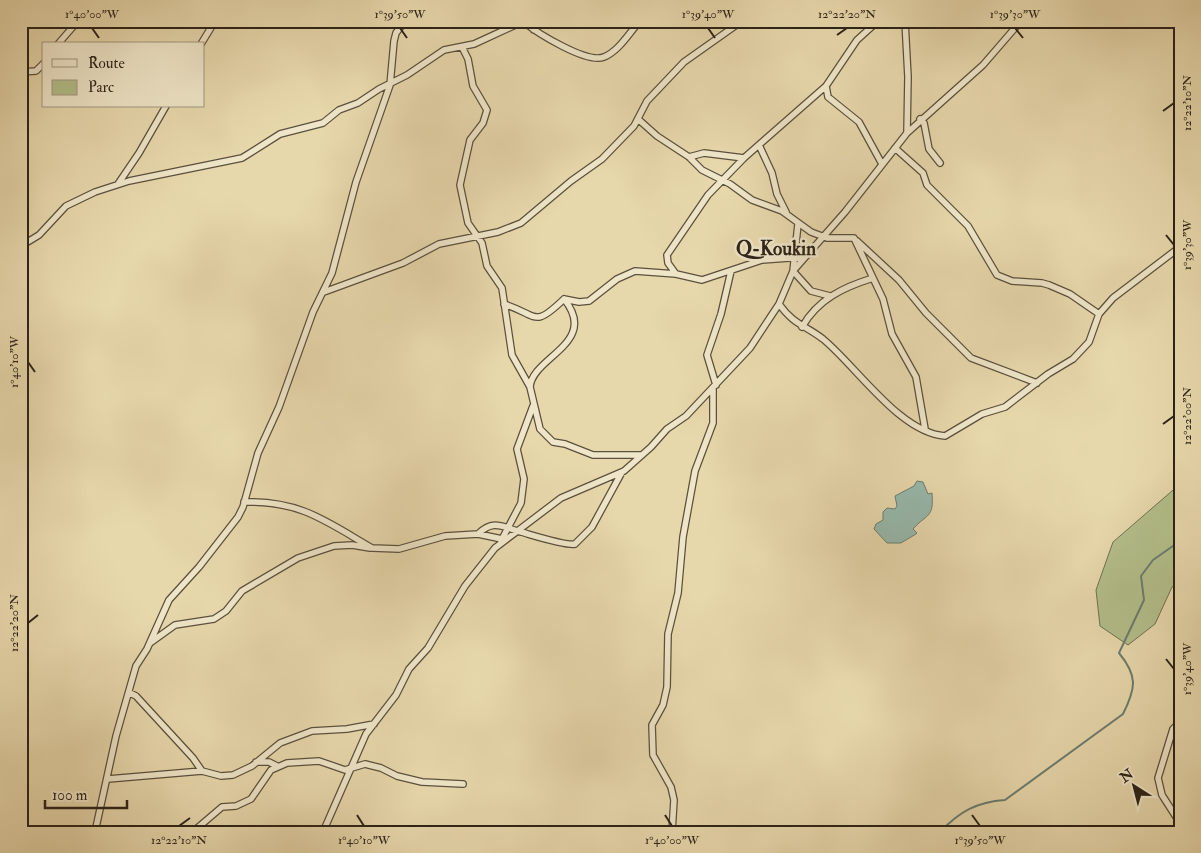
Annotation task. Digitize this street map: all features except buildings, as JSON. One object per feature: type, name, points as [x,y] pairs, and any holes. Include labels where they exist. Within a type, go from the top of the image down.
[{"type":"street","points":[[60,42],[78,21]]},
{"type":"street","points":[[202,42],[215,21]]},
{"type":"street","points":[[95,832],[116,736],[130,693],[134,670],[150,643],[169,600],[229,529],[244,502],[258,453],[279,407],[314,312],[336,260],[356,182],[390,85],[396,32],[405,21]]},
{"type":"street","points":[[21,246],[39,234],[66,206],[118,184],[242,158],[280,134],[315,126],[339,110],[358,103],[379,89],[390,85],[434,55],[450,48],[462,47],[524,21],[534,30],[574,52],[602,58],[620,45],[640,21]]},
{"type":"street","points":[[534,30],[537,21]]},
{"type":"street","points":[[676,274],[668,263],[667,255],[698,207],[744,158],[826,86],[857,40],[878,21]]},
{"type":"street","points":[[904,21],[908,69],[907,133]]},
{"type":"street","points":[[150,643],[176,625],[214,620],[226,611],[242,591],[298,558],[334,546],[352,545],[399,549],[442,536],[478,534],[501,541],[519,532],[568,494],[622,472],[642,455],[667,429],[683,419],[750,348],[779,304],[793,271],[803,257],[845,212],[907,133],[920,119],[983,65],[1021,21]]},
{"type":"street","points":[[324,292],[403,263],[436,245],[502,231],[527,218],[571,181],[602,159],[628,133],[638,119],[646,101],[684,62],[741,22]]},
{"type":"street","points":[[462,47],[468,59],[473,86],[487,110],[483,123],[470,140],[460,185],[468,223],[482,243],[486,266],[502,288],[512,355],[530,387],[540,429],[553,442],[565,444],[593,455],[642,455]]},
{"type":"street","points":[[21,72],[36,71],[42,65]]},
{"type":"street","points":[[826,86],[828,97],[859,122],[882,164]]},
{"type":"street","points":[[118,184],[139,153],[165,108]]},
{"type":"street","points":[[638,119],[702,170],[722,180],[752,200],[787,214],[798,224],[822,237],[839,239],[852,236],[899,280],[926,313],[971,358],[1037,383]]},
{"type":"street","points":[[920,119],[924,123],[929,149],[940,163]]},
{"type":"street","points":[[759,145],[787,214]]},
{"type":"street","points":[[895,148],[923,173],[927,185],[968,226],[997,275],[1012,281],[1042,282],[1070,294],[1099,314]]},
{"type":"street","points":[[688,157],[704,153],[744,158]]},
{"type":"street","points":[[798,224],[793,271],[811,291],[830,296]]},
{"type":"street","points":[[857,241],[884,304],[892,334],[916,377],[925,429]]},
{"type":"street","points":[[779,304],[791,320],[822,338],[905,420],[945,436],[982,414],[1005,407],[1080,352],[1092,337],[1099,314],[1113,298],[1180,247]]},
{"type":"street","points":[[564,299],[579,302],[589,301],[617,279],[635,271],[676,274],[702,280],[762,260],[803,257]]},
{"type":"street","points":[[672,832],[674,800],[671,787],[653,755],[652,725],[663,704],[667,687],[668,634],[678,593],[683,537],[695,471],[713,423],[714,387],[707,355],[721,314],[731,271]]},
{"type":"street","points":[[802,327],[812,312],[830,296],[848,286],[873,278]]},
{"type":"street","points":[[504,304],[530,317],[537,317],[550,314],[564,299]]},
{"type":"street","points":[[530,387],[532,379],[564,345],[574,325],[574,313],[564,299]]},
{"type":"street","points":[[323,832],[366,734],[396,695],[409,669],[428,648],[465,586],[501,541],[509,526],[522,495],[524,479],[518,449],[534,404]]},
{"type":"street","points":[[478,534],[487,527],[509,526],[519,532],[569,544],[578,543],[592,527],[622,472]]},
{"type":"street","points":[[244,502],[264,501],[300,509],[338,526],[372,548]]},
{"type":"street","points":[[130,693],[136,696],[157,718],[202,771]]},
{"type":"street","points":[[1180,722],[1174,729],[1158,778],[1162,795],[1180,823]]},
{"type":"street","points":[[108,779],[202,771],[227,776],[245,770],[280,743],[316,730],[347,729],[374,724]]},
{"type":"street","points":[[176,832],[195,830],[222,807],[236,806],[252,799],[271,770],[277,766],[313,761],[342,770],[365,764],[381,768],[397,776],[422,782],[464,784]]},
{"type":"street","points":[[256,762],[269,762],[277,766]]},
{"type":"green space","points":[[1180,484],[1180,580],[1172,587],[1155,624],[1128,645],[1100,626],[1096,590],[1113,542]]},
{"type":"water","points":[[917,481],[923,482],[928,494],[932,493],[931,512],[913,529],[916,534],[901,543],[887,543],[874,529],[876,524],[883,520],[883,512],[887,508],[895,509],[897,506],[895,496],[914,486]]},
{"type":"waterway","points":[[940,832],[955,818],[977,805],[1005,800],[1123,714],[1131,697],[1133,682],[1129,669],[1119,653],[1144,600],[1141,576],[1153,560],[1180,541]]},
{"type":"district","name":"Q-Koukin","points":[[776,249]]}]
